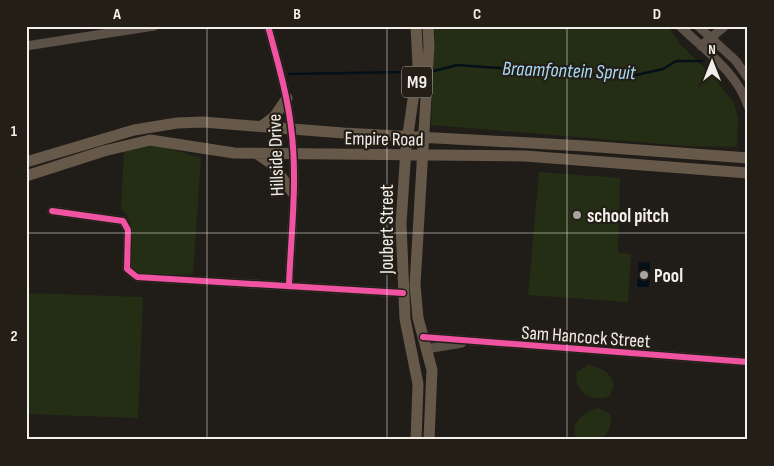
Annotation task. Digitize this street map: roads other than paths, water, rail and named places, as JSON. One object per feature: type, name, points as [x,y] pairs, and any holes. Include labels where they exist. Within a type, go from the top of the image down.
[{"type":"main road","name":"M9","points":[[408,137],[418,65],[416,26]]},
{"type":"main road","name":"M9","points":[[424,138],[429,46],[428,26]]},
{"type":"main road","points":[[262,126],[274,117],[286,98]]},
{"type":"main road","name":"Empire Road","points":[[26,162],[145,127],[203,122],[748,158]]},
{"type":"main road","name":"Joubert Street","points":[[408,137],[401,224],[406,330],[418,384],[416,440]]},
{"type":"main road","name":"Joubert Street","points":[[424,138],[415,285],[416,305],[432,370],[429,440]]},
{"type":"main road","name":"Empire Road","points":[[26,176],[104,151],[150,140],[170,142],[218,152],[557,158],[748,173]]},
{"type":"main road","points":[[257,154],[272,164],[293,193]]},
{"type":"street","points":[[26,46],[154,26]]},
{"type":"street","points":[[680,26],[736,81],[748,106]]},
{"type":"street","points":[[698,43],[725,26]]},
{"type":"street","name":"Hillside Drive","points":[[267,28],[292,128],[293,193],[289,285]]},
{"type":"street","points":[[698,43],[702,28]]},
{"type":"street","points":[[702,28],[736,62],[748,78]]},
{"type":"street","points":[[52,211],[123,221],[128,230],[127,269],[137,277],[403,293]]},
{"type":"street","name":"Sam Hancock Street","points":[[423,337],[465,342],[748,362]]},
{"type":"street","name":"Sam Hancock Street","points":[[426,349],[465,342]]},
{"type":"waterway","name":"Braamfontein Spruit","points":[[434,71],[457,65],[614,76],[636,75],[663,69],[676,61],[702,61]]},
{"type":"waterway","points":[[289,74],[407,72]]},
{"type":"place","name":"school pitch","points":[[577,215]]},
{"type":"place","name":"Pool","points":[[644,275]]}]
